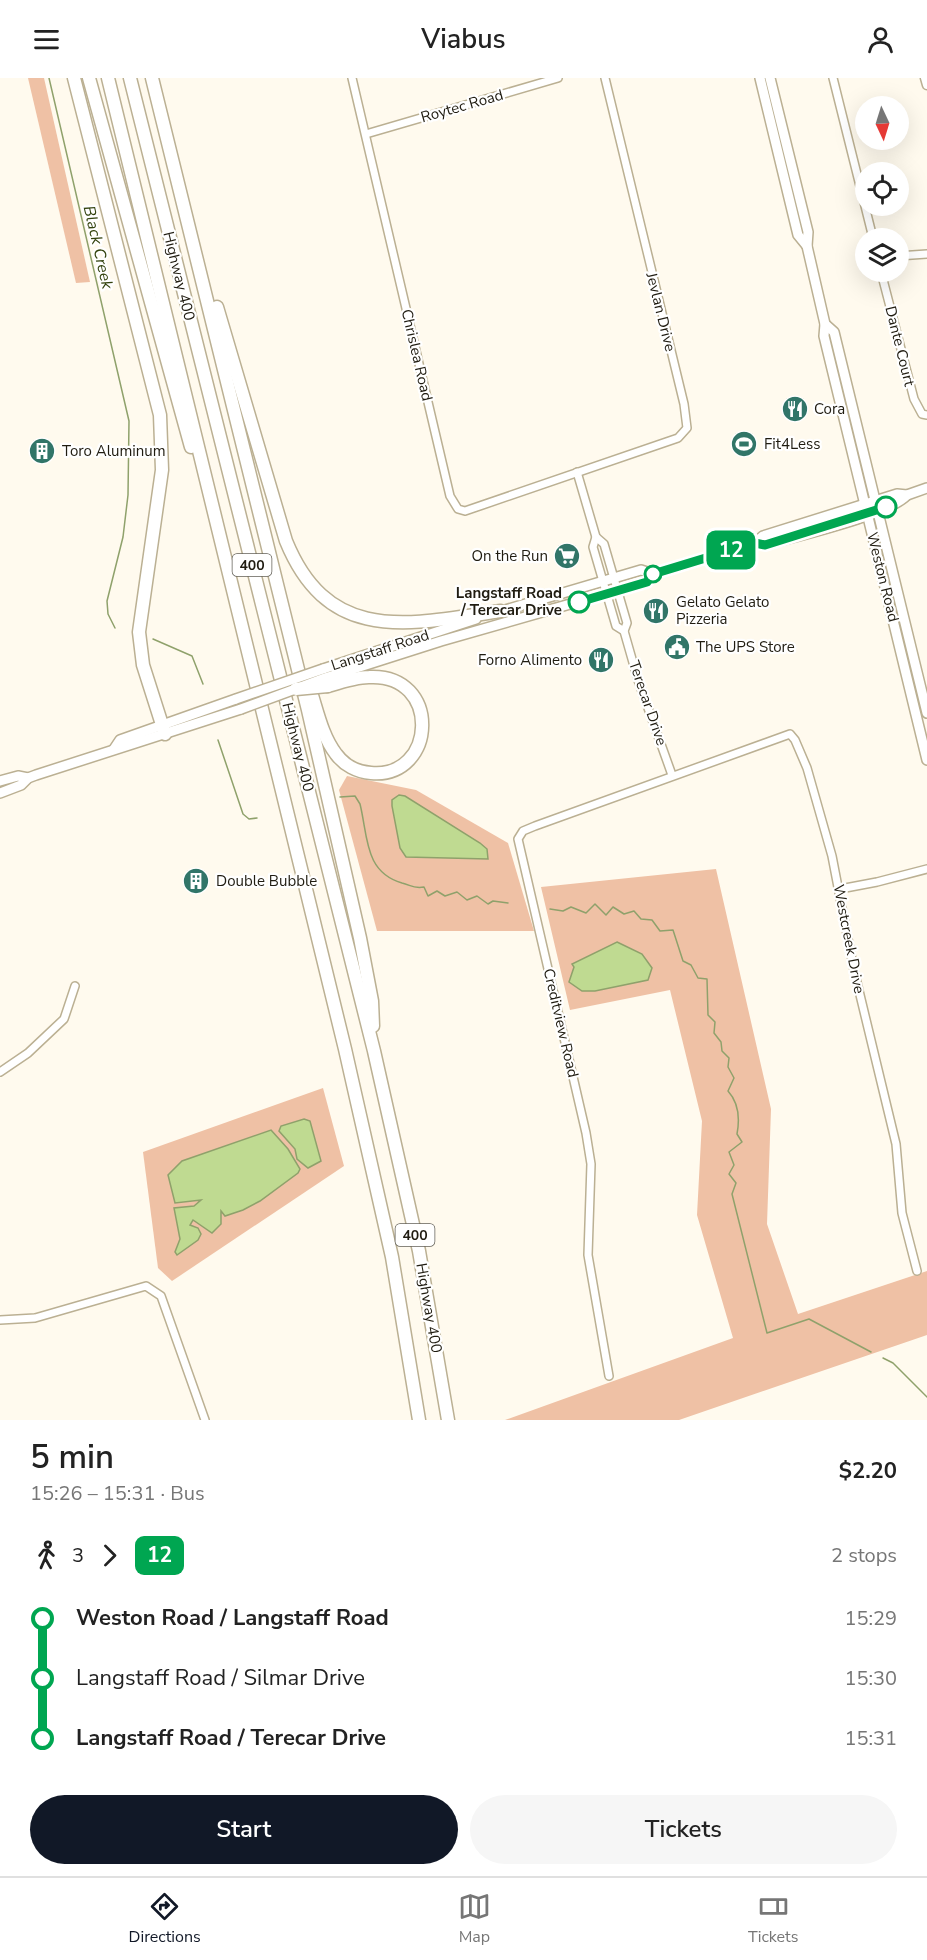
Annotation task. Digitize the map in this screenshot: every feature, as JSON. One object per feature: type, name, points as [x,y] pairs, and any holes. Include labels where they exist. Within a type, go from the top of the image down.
[{"type":"highway","points":[[74,78],[160,415],[162,470],[139,632],[143,665],[163,730]]},
{"type":"highway","points":[[89,78],[201,485],[210,500]]},
{"type":"highway","name":"Highway 400","points":[[108,78],[345,1049],[392,1257],[418,1416]]},
{"type":"highway","name":"Highway 400","points":[[130,78],[374,1051],[419,1251],[448,1420]]},
{"type":"highway","points":[[152,78],[298,668],[360,938],[372,1001],[374,1051]]},
{"type":"highway","points":[[200,265],[217,308],[286,541],[304,577],[314,589],[348,612],[372,621],[391,624],[501,611]]},
{"type":"highway","points":[[296,689],[325,678],[384,677],[406,688],[419,705],[422,717],[419,746],[399,767],[374,774],[361,772],[341,760],[328,740],[307,679],[298,668]]},
{"type":"main road","name":"Weston Road","points":[[760,78],[798,234],[807,246]]},
{"type":"main road","name":"Weston Road","points":[[770,78],[808,232],[807,246],[825,324],[824,336],[927,760]]},
{"type":"main road","name":"Weston Road","points":[[825,324],[834,332],[927,712]]},
{"type":"main road","name":"Langstaff Road","points":[[325,678],[501,611],[641,570],[653,574],[755,543],[763,536],[864,504],[900,503],[907,495],[927,488]]},
{"type":"main road","name":"Langstaff Road","points":[[755,543],[765,545],[867,514],[877,505]]},
{"type":"main road","name":"Langstaff Road","points":[[163,730],[236,699],[325,678],[441,641],[608,594],[647,582],[653,574]]},
{"type":"main road","name":"Langstaff Road","points":[[0,793],[21,785],[28,778],[114,748],[120,740],[241,709],[296,689]]},
{"type":"main road","name":"Langstaff Road","points":[[0,781],[18,776],[28,778]]},
{"type":"street","name":"Chrislea Road","points":[[352,78],[454,505],[458,509],[473,509],[577,472]]},
{"type":"street","name":"Roytec Road","points":[[366,134],[558,78]]},
{"type":"street","name":"Jevlan Drive","points":[[577,472],[678,438],[687,429],[684,404],[605,78]]},
{"type":"street","points":[[833,78],[870,228]]},
{"type":"street","points":[[925,78],[927,85]]},
{"type":"street","points":[[909,255],[927,254]]},
{"type":"street","name":"Dante Court","points":[[884,282],[914,399],[922,414],[927,415]]},
{"type":"street","points":[[577,472],[596,537]]},
{"type":"street","name":"Terecar Drive","points":[[624,631],[616,626],[593,547],[596,537],[604,544],[627,623],[624,631],[638,680],[672,775]]},
{"type":"street","name":"Westcreek Drive","points":[[672,775],[790,734],[795,740],[807,768],[840,889],[854,970],[896,1144],[902,1213],[917,1270]]},
{"type":"street","name":"Creditview Road","points":[[609,1376],[588,1255],[591,1164],[586,1130],[518,839],[523,831],[535,826],[620,797],[672,775]]},
{"type":"street","points":[[840,889],[927,869]]},
{"type":"street","points":[[0,1072],[28,1053],[64,1019],[75,986]]},
{"type":"street","points":[[0,1320],[35,1318],[146,1286],[160,1296],[205,1420]]},
{"type":"shaded area","points":[[28,78],[44,78],[90,282],[76,283]]},
{"type":"shaded area","points":[[347,776],[416,790],[508,843],[534,931],[377,931],[339,790]]},
{"type":"shaded area","points":[[399,795],[405,796],[480,843],[487,849],[488,859],[406,857],[400,848],[392,806],[392,800]]},
{"type":"shaded area","points":[[716,869],[771,1109],[767,1224],[798,1314],[927,1271],[927,1335],[679,1420],[505,1420],[733,1338],[697,1215],[702,1121],[670,990],[570,1010],[541,887]]},
{"type":"shaded area","points":[[617,942],[642,954],[652,968],[648,980],[595,991],[582,991],[569,982],[574,967],[572,964]]},
{"type":"shaded area","points":[[323,1088],[344,1166],[172,1281],[158,1268],[143,1152]]},
{"type":"shaded area","points":[[304,1119],[310,1121],[321,1161],[308,1168],[297,1159],[295,1149],[279,1131],[281,1126]]},
{"type":"shaded area","points":[[271,1130],[288,1149],[300,1169],[298,1173],[260,1201],[243,1210],[225,1216],[221,1211],[221,1224],[212,1233],[193,1220],[190,1225],[198,1228],[201,1234],[198,1240],[177,1255],[175,1252],[180,1239],[174,1208],[194,1206],[201,1200],[175,1203],[168,1175],[182,1161]]},
{"type":"waterway","name":"Black Creek","points":[[49,78],[129,421],[128,495],[123,537],[107,601],[108,614],[115,628]]},
{"type":"waterway","points":[[153,639],[192,656],[203,684]]},
{"type":"waterway","points":[[218,740],[243,814],[249,819],[257,818]]},
{"type":"waterway","points":[[340,797],[355,796],[360,804],[374,862],[390,878],[415,887],[424,887],[428,896],[437,891],[445,896],[457,892],[467,900],[477,896],[488,904],[493,901],[508,903]]},
{"type":"waterway","points":[[550,909],[563,911],[571,907],[586,913],[595,904],[606,915],[613,907],[624,914],[634,911],[641,919],[652,920],[660,931],[673,930],[683,961],[691,965],[698,978],[707,979],[708,1015],[715,1022],[714,1033],[721,1042],[722,1051],[729,1058],[728,1067],[734,1078],[728,1091],[736,1105],[737,1134],[742,1142],[729,1152],[734,1165],[729,1174],[736,1183],[732,1194],[767,1333],[809,1319],[871,1352]]},
{"type":"waterway","points":[[883,1358],[893,1363],[927,1397]]},
{"type":"bus line","name":"12","points":[[579,602],[647,582],[653,574],[755,543],[765,545],[886,507]]},
{"type":"place","name":"Cora","points":[[795,409]]},
{"type":"place","name":"Fit4Less","points":[[744,444]]},
{"type":"place","name":"Toro Aluminum","points":[[42,451]]},
{"type":"place","name":"On the Run","points":[[567,556]]},
{"type":"place","name":"Langstaff Road / Terecar Drive","points":[[579,602]]},
{"type":"place","name":"Gelato Gelato Pizzeria","points":[[656,611]]},
{"type":"place","name":"The UPS Store","points":[[677,647]]},
{"type":"place","name":"Forno Alimento","points":[[601,660]]},
{"type":"place","name":"Double Bubble","points":[[196,881]]}]
